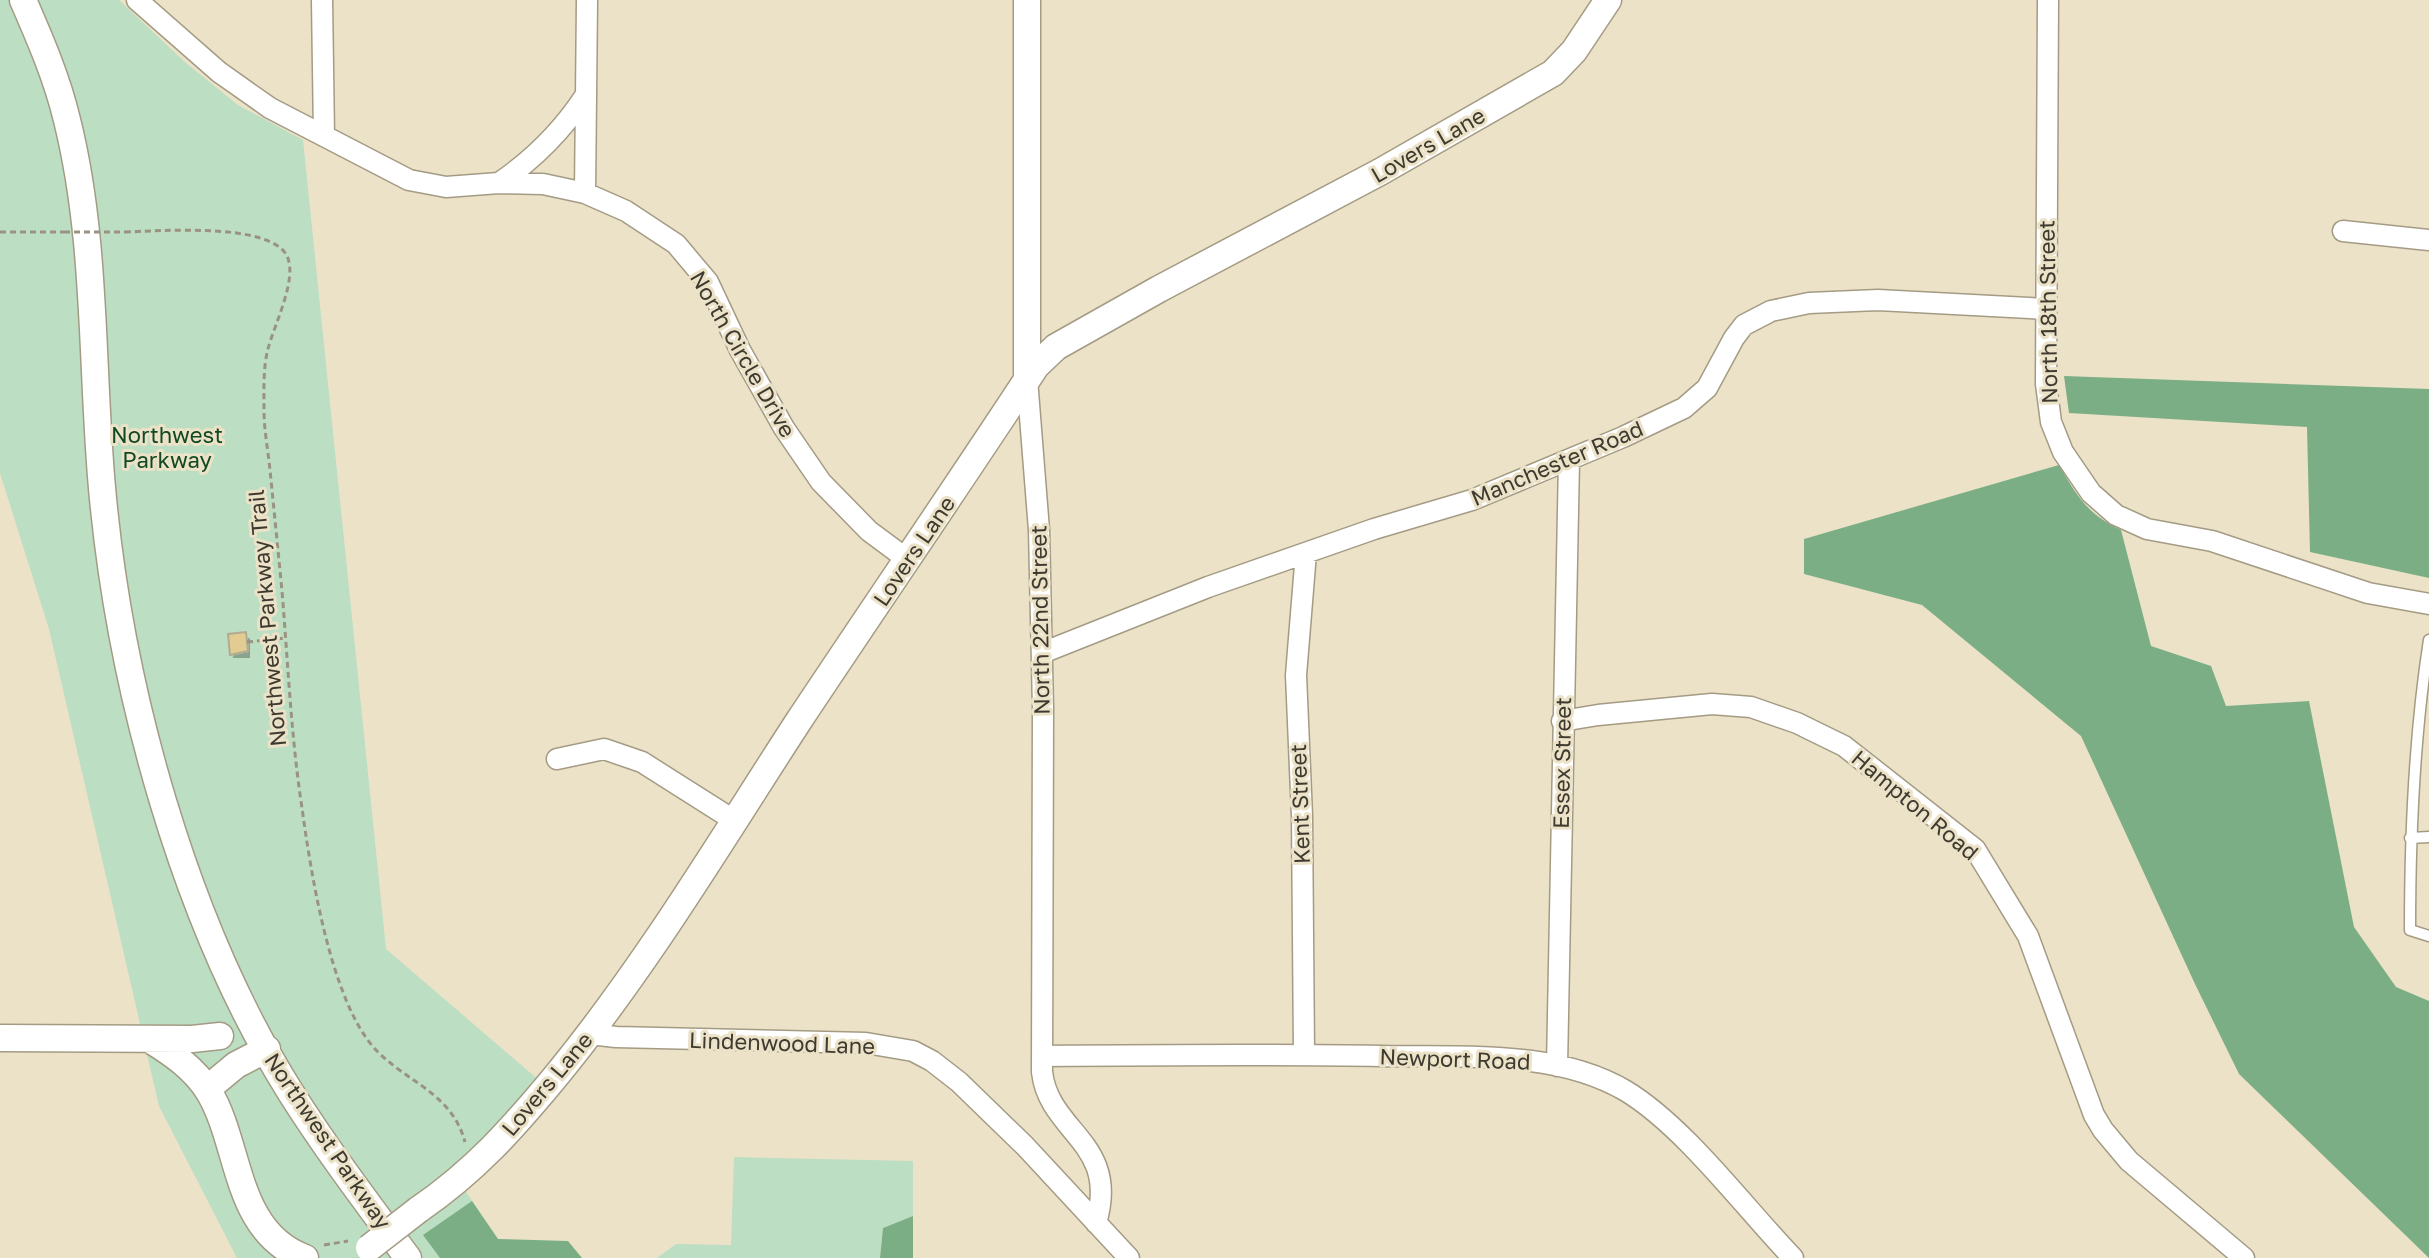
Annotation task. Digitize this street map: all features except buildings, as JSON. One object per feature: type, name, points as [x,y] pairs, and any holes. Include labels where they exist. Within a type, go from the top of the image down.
[{"type":"street","name":"Northwest Parkway","points":[[23,0],[48,57],[67,118],[78,170],[88,246],[102,491],[124,638],[140,715],[190,880],[251,1022],[290,1091],[328,1149],[408,1258]]},
{"type":"street","name":"North Circle Drive","points":[[137,0],[219,72],[270,108],[409,180],[446,187],[543,184],[585,193],[626,211],[676,244],[708,282],[740,350],[784,428],[821,482],[869,531],[908,560]]},
{"type":"street","points":[[322,0],[324,136]]},
{"type":"street","points":[[585,193],[587,0]]},
{"type":"street","name":"North 22nd Street","points":[[1027,0],[1027,379],[1039,530],[1042,653],[1043,1088],[1091,1154],[1099,1170],[1100,1198],[1096,1223]]},
{"type":"street","name":"Lovers Lane","points":[[358,1249],[467,1174],[506,1135],[590,1034],[645,958],[1036,366],[1056,347],[1380,172],[1553,73],[1574,51],[1608,0]]},
{"type":"street","name":"North 18th Street","points":[[2048,0],[2046,384],[2051,422],[2063,452],[2091,493],[2116,515],[2147,529],[2212,541],[2368,593],[2429,604]]},
{"type":"street","points":[[499,183],[543,149],[585,96]]},
{"type":"street","points":[[2343,231],[2429,240]]},
{"type":"street","name":"Manchester Road","points":[[1042,653],[1208,587],[1472,500],[1684,408],[1707,388],[1744,325],[1771,311],[1809,303],[1878,300],[2046,309]]},
{"type":"street","name":"Essex Street","points":[[1557,1066],[1569,460]]},
{"type":"street","name":"Kent Street","points":[[1304,1054],[1302,816],[1296,675],[1306,553]]},
{"type":"street","name":"Hampton Road","points":[[1562,721],[1712,704],[1751,707],[1797,723],[1844,746],[1924,808],[1975,849],[2022,926],[2094,1115],[2103,1130],[2129,1161],[2244,1258]]},
{"type":"street","points":[[557,759],[604,749],[642,762],[735,821]]},
{"type":"street","points":[[200,1080],[200,1053],[220,1036],[251,1022]]},
{"type":"street","name":"Lindenwood Lane","points":[[590,1034],[866,1043],[913,1051],[959,1082],[1025,1146],[1129,1258]]},
{"type":"street","points":[[0,1038],[220,1036]]},
{"type":"street","points":[[149,1039],[174,1055],[200,1080],[215,1103],[252,1209],[265,1229],[296,1252]]},
{"type":"street","points":[[200,1080],[267,1049]]},
{"type":"street","name":"Newport Road","points":[[1042,1056],[1304,1054],[1496,1059],[1557,1066],[1622,1089],[1647,1105],[1792,1258]]},
{"type":"lane","points":[[2429,640],[2418,709],[2410,838],[2410,930],[2429,936]]},
{"type":"lane","points":[[2410,838],[2429,837]]},
{"type":"path","name":"Northwest Parkway Trail","points":[[0,232],[241,233],[277,243],[288,257],[290,270],[286,293],[267,352],[264,411],[302,808],[329,947],[342,991],[369,1042],[446,1105],[460,1124],[465,1142]]},
{"type":"path","points":[[247,642],[286,638]]},
{"type":"path","points":[[296,1252],[358,1249]]},
{"type":"green space","name":"Northwest Parkway","points":[[0,0],[119,0],[186,63],[238,105],[303,140],[386,949],[541,1082],[455,1176],[498,1239],[522,1258],[237,1258],[159,1106],[49,629],[0,473]]},
{"type":"green space","points":[[2064,376],[2429,389],[2429,578],[2310,552],[2307,427],[2069,413]]},
{"type":"green space","points":[[2059,465],[2084,503],[2121,530],[2151,646],[2211,666],[2226,706],[2309,701],[2354,927],[2396,987],[2429,1001],[2429,1258],[2239,1074],[2081,736],[1922,605],[1804,574],[1804,539]]},
{"type":"green space","points":[[734,1157],[913,1161],[913,1216],[883,1228],[880,1258],[657,1258],[676,1244],[731,1245]]},
{"type":"green space","points":[[472,1201],[498,1239],[568,1241],[582,1258],[440,1258],[423,1235]]},
{"type":"green space","points":[[913,1216],[913,1258],[880,1258],[883,1228]]}]
